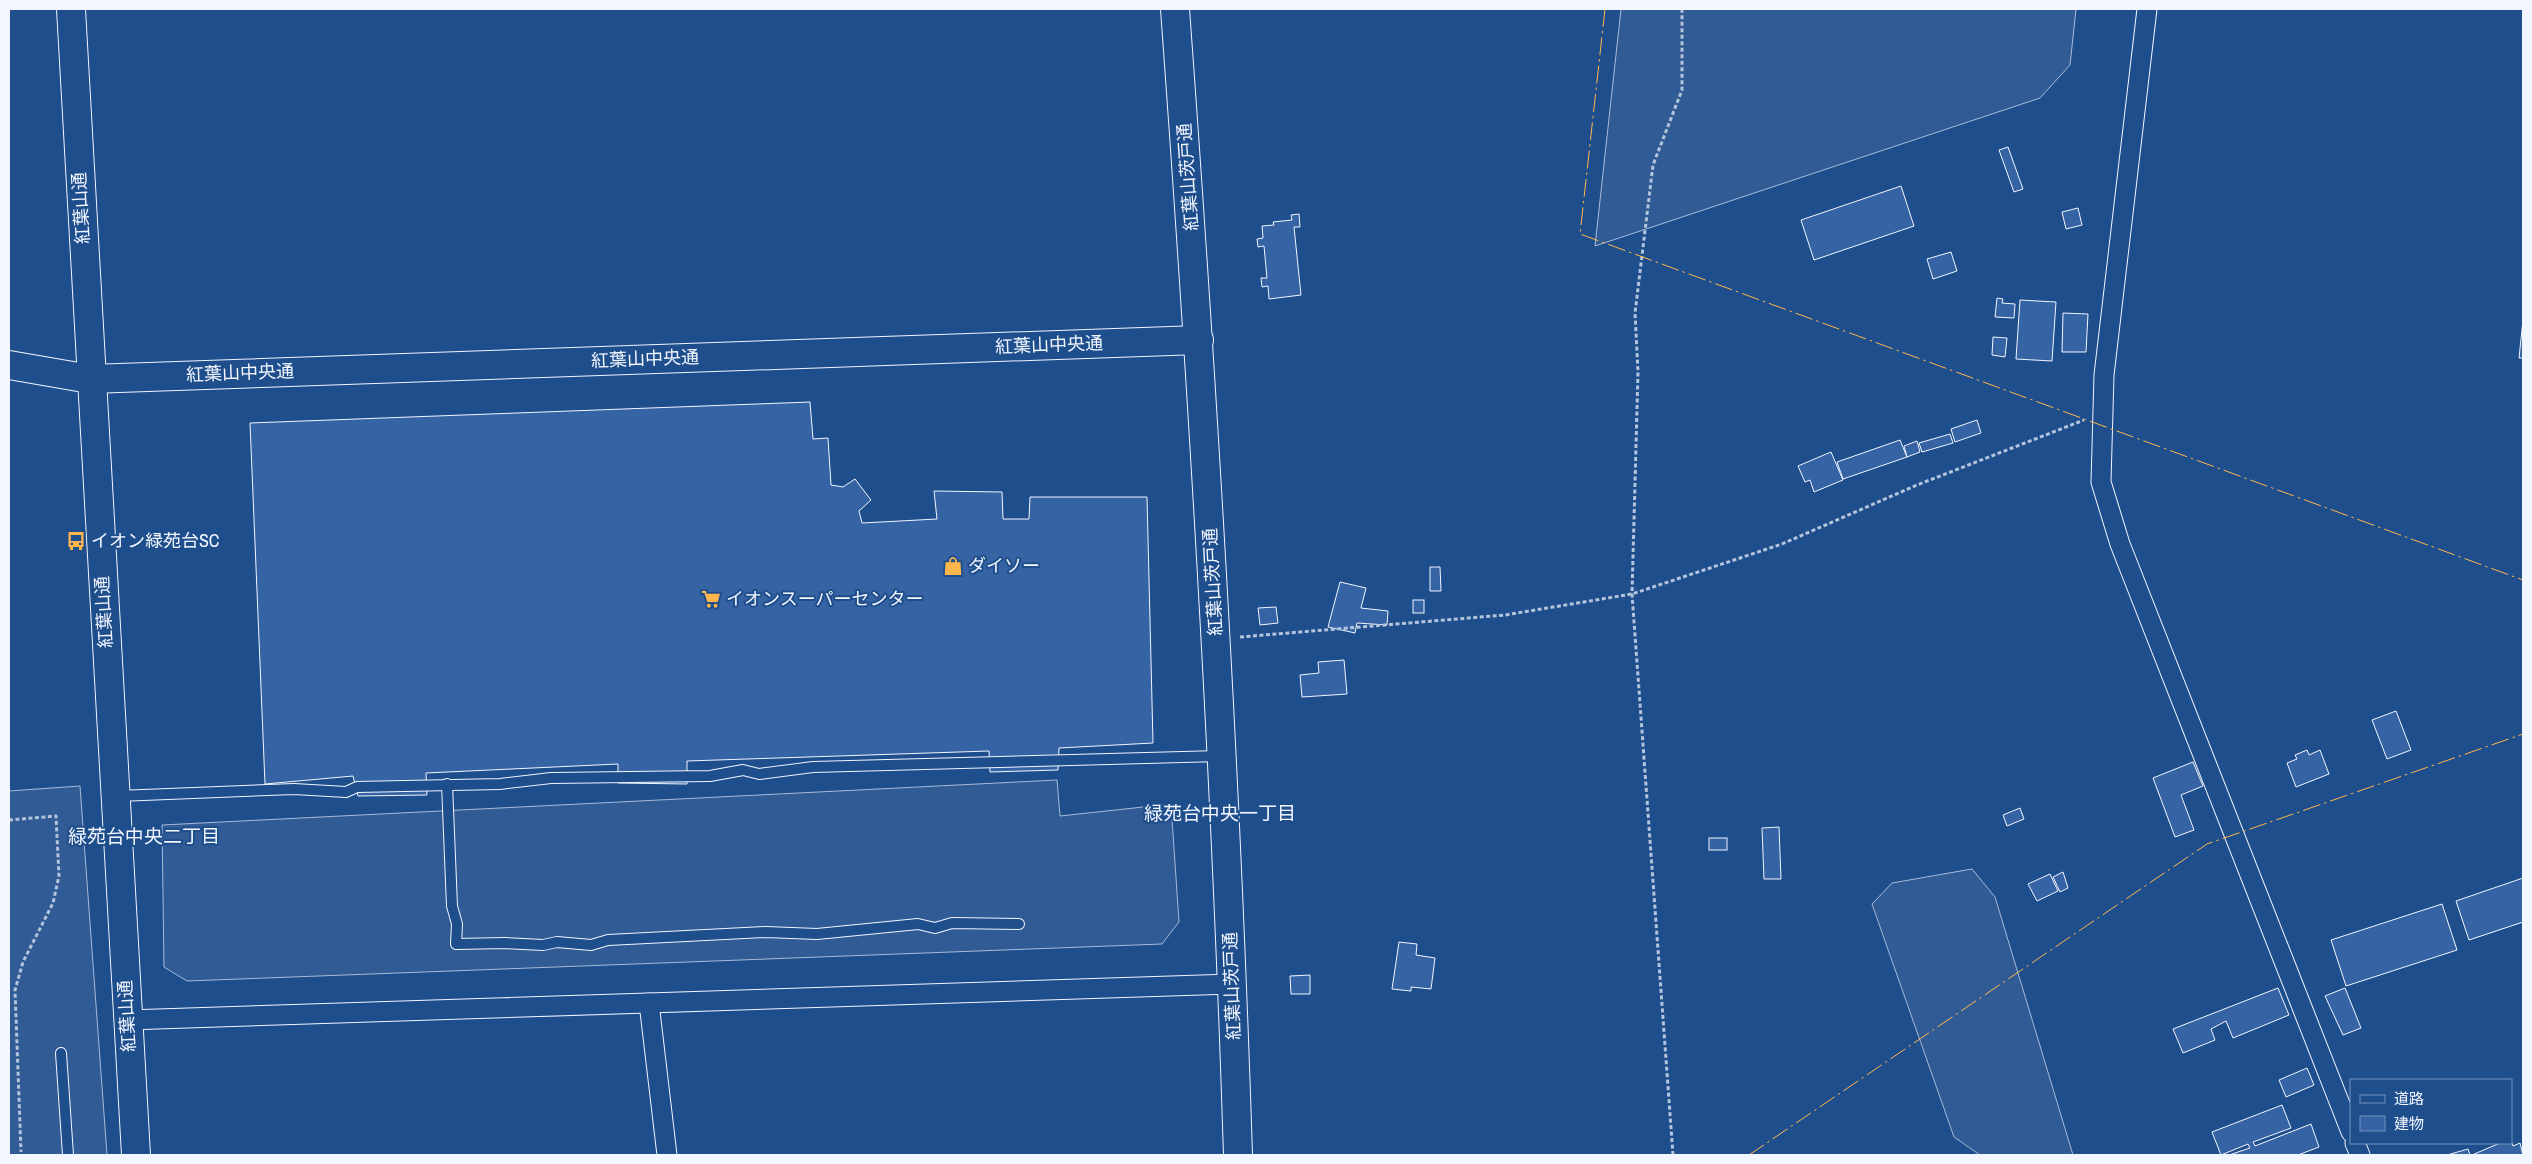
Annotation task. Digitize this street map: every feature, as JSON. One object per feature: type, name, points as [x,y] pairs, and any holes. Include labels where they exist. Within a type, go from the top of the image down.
[{"type":"street","name":"紅葉山通","points":[[71,9],[90,379],[136,1155]]},
{"type":"street","name":"紅葉山茨戸通","points":[[1176,9],[1217,639],[1238,1155]]},
{"type":"street","points":[[2148,9],[2104,375],[2101,482],[2120,544],[2350,1129]]},
{"type":"street","name":"紅葉山中央通","points":[[9,365],[90,379],[1199,340]]},
{"type":"street","points":[[127,1020],[1232,984]]},
{"type":"street","points":[[649,1003],[667,1155]]},
{"type":"lane","points":[[114,796],[294,789],[346,792],[357,787],[500,784],[551,778],[710,776],[743,770],[759,774],[812,767],[1222,756]]},
{"type":"lane","points":[[447,784],[452,906],[457,924],[456,944],[505,943],[543,945],[557,942],[592,945],[608,940],[766,932],[817,934],[918,924],[934,928],[952,923],[1020,924]]},
{"type":"lane","points":[[61,1053],[68,1155]]},
{"type":"path","points":[[1674,1155],[1632,594],[1638,372],[1635,313],[1653,164],[1682,90],[1682,9]]},
{"type":"path","points":[[1217,639],[1505,615],[1632,594],[1782,544],[1916,486],[2102,413]]},
{"type":"path","points":[[9,820],[56,816],[58,866],[53,903],[23,962],[15,990],[21,1152]]},
{"type":"shaded area","points":[[1621,9],[2076,9],[2070,65],[2040,98],[1595,246]]},
{"type":"shaded area","points":[[1057,780],[1060,816],[1171,804],[1179,922],[1162,944],[187,981],[164,967],[162,825]]},
{"type":"shaded area","points":[[80,786],[107,1155],[9,1155],[9,791]]},
{"type":"shaded area","points":[[1972,869],[1995,897],[2073,1155],[1980,1155],[1954,1137],[1872,904],[1892,883]]},
{"type":"building","points":[[2008,147],[2023,189],[2014,192],[1999,150]]},
{"type":"building","points":[[1901,186],[1914,226],[1814,260],[1801,220]]},
{"type":"building","points":[[2078,208],[2082,225],[2066,229],[2062,212]]},
{"type":"building","points":[[1299,214],[1300,227],[1294,227],[1301,295],[1269,299],[1268,286],[1262,287],[1261,278],[1267,278],[1264,246],[1258,247],[1257,239],[1263,238],[1262,226],[1274,225],[1273,222],[1292,220],[1291,215]]},
{"type":"building","points":[[1951,252],[1957,271],[1933,279],[1927,259]]},
{"type":"building","points":[[1997,298],[2003,299],[2002,303],[2015,304],[2014,318],[1995,317]]},
{"type":"building","points":[[2020,300],[2056,302],[2052,361],[2016,359]]},
{"type":"building","points":[[2063,313],[2088,314],[2086,352],[2062,352]]},
{"type":"building","points":[[2523,320],[2523,358],[2519,358]]},
{"type":"building","points":[[1993,337],[2007,338],[2005,357],[1992,355]]},
{"type":"building","points":[[810,402],[813,439],[828,438],[831,485],[843,487],[855,479],[871,500],[859,511],[862,523],[937,519],[934,491],[1002,492],[1003,519],[1029,519],[1030,497],[1147,497],[1153,743],[1059,748],[1058,770],[990,772],[989,751],[687,761],[687,784],[618,783],[618,764],[426,773],[427,795],[358,796],[353,776],[265,784],[250,423]]},
{"type":"building","points":[[1977,420],[1981,433],[1955,442],[1951,429]]},
{"type":"building","points":[[1950,434],[1953,443],[1922,452],[1919,443]]},
{"type":"building","points":[[1900,440],[1907,457],[1843,479],[1837,462]]},
{"type":"building","points":[[1917,441],[1920,452],[1907,457],[1904,446]]},
{"type":"building","points":[[1831,452],[1843,480],[1814,492],[1810,480],[1805,482],[1798,466]]},
{"type":"building","points":[[1430,567],[1440,567],[1441,591],[1430,591]]},
{"type":"building","points":[[1340,582],[1366,588],[1361,608],[1388,611],[1387,625],[1357,623],[1355,633],[1328,627]]},
{"type":"building","points":[[1413,600],[1424,600],[1424,613],[1413,613]]},
{"type":"building","points":[[1276,607],[1278,623],[1260,625],[1258,608]]},
{"type":"building","points":[[1344,660],[1347,694],[1302,697],[1300,675],[1319,673],[1318,662]]},
{"type":"building","points":[[2396,711],[2411,750],[2387,759],[2372,720]]},
{"type":"building","points":[[2307,750],[2309,755],[2320,750],[2329,774],[2296,787],[2287,763],[2297,759],[2295,755]]},
{"type":"building","points":[[2193,762],[2203,786],[2181,795],[2194,830],[2175,837],[2153,778]]},
{"type":"building","points":[[2020,808],[2024,819],[2007,826],[2003,815]]},
{"type":"building","points":[[1779,827],[1781,879],[1764,879],[1762,828]]},
{"type":"building","points":[[1709,838],[1727,838],[1727,850],[1709,850]]},
{"type":"building","points":[[2063,872],[2068,888],[2060,892],[2053,877]]},
{"type":"building","points":[[2050,874],[2058,891],[2037,901],[2028,884]]},
{"type":"building","points":[[2523,878],[2523,922],[2469,940],[2456,901]]},
{"type":"building","points":[[2442,904],[2457,950],[2346,986],[2331,940]]},
{"type":"building","points":[[1399,942],[1417,944],[1416,955],[1435,958],[1431,989],[1411,987],[1411,991],[1392,989]]},
{"type":"building","points":[[1310,975],[1310,994],[1291,994],[1290,976]]},
{"type":"building","points":[[2278,988],[2289,1015],[2233,1038],[2226,1021],[2211,1029],[2215,1040],[2183,1053],[2173,1029]]},
{"type":"building","points":[[2345,988],[2361,1028],[2343,1035],[2325,996]]},
{"type":"building","points":[[2307,1068],[2314,1085],[2286,1097],[2279,1080]]},
{"type":"building","points":[[2282,1105],[2291,1128],[2253,1142],[2255,1146],[2311,1124],[2319,1147],[2298,1155],[2229,1155],[2250,1148],[2248,1144],[2221,1155],[2212,1132]]},
{"type":"building","points":[[2520,1143],[2523,1155],[2472,1155],[2498,1144],[2512,1144],[2513,1146]]},
{"type":"building","points":[[2468,1149],[2470,1155],[2447,1155]]},
{"type":"power","points":[[1605,9],[1580,234],[2523,580]]},
{"type":"power","points":[[1749,1155],[2207,844],[2523,734]]},
{"type":"place","name":"イオン緑苑台SC","points":[[76,541]]},
{"type":"place","name":"ダイソー","points":[[953,566]]},
{"type":"place","name":"イオンスーパーセンター","points":[[711,599]]},
{"type":"district","name":"緑苑台中央一丁目","points":[[1220,813]]},
{"type":"district","name":"緑苑台中央二丁目","points":[[144,836]]}]
